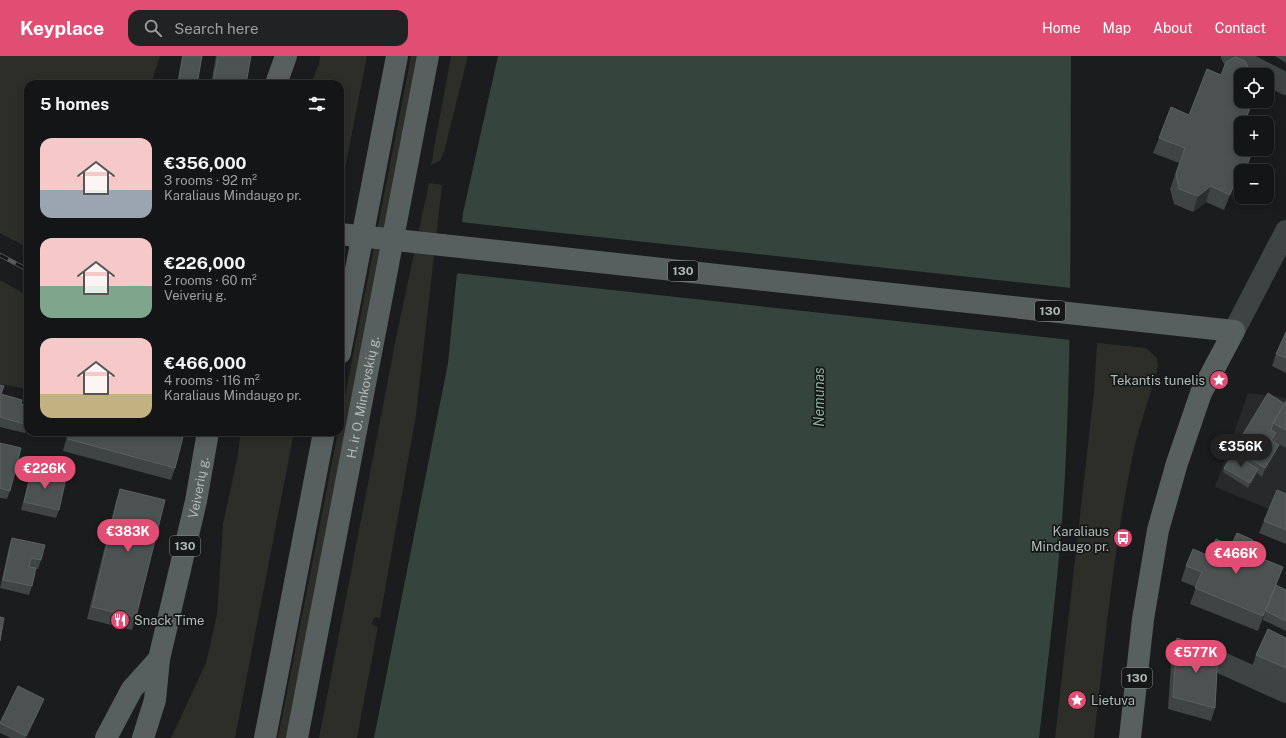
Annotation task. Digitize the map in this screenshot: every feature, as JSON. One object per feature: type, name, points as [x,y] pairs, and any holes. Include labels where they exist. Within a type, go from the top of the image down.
[{"type":"main road","points":[[277,80],[286,56]]},
{"type":"main road","points":[[344,332],[397,56]]},
{"type":"main road","name":"H. ir O. Minkovskių g.","points":[[297,738],[428,56]]},
{"type":"main road","name":"130","points":[[344,234],[1234,331],[1201,393],[1177,463],[1158,530],[1143,619],[1130,738]]},
{"type":"main road","name":"Veiverių g.","points":[[143,738],[155,700],[159,659],[196,501],[207,436]]},
{"type":"main road","points":[[265,738],[323,436]]},
{"type":"main road","name":"Veiverių g.","points":[[106,738],[132,689],[159,659]]},
{"type":"street","points":[[1232,56],[1286,84]]},
{"type":"street","points":[[1234,331],[1286,231]]},
{"type":"street","points":[[1222,663],[1286,692]]},
{"type":"shaded area","points":[[0,56],[160,56],[152,80],[24,80],[24,246],[0,233]]},
{"type":"shaded area","points":[[320,56],[367,56],[344,174],[344,80],[313,80],[319,64]]},
{"type":"shaded area","points":[[411,56],[419,56],[286,738],[278,738],[337,436],[344,436],[344,401]]},
{"type":"shaded area","points":[[451,56],[468,56],[444,152],[440,161],[431,165]]},
{"type":"shaded area","points":[[429,183],[442,185],[416,415],[380,618],[375,617],[371,624],[378,627],[357,738],[319,738],[397,333]]},
{"type":"shaded area","points":[[0,280],[24,294],[24,388],[0,384]]},
{"type":"shaded area","points":[[1097,343],[1146,348],[1157,358],[1158,366],[1137,436],[1125,494],[1110,598],[1094,738],[1055,738],[1094,391]]},
{"type":"shaded area","points":[[1248,393],[1282,397],[1286,399],[1286,508],[1269,509],[1215,487]]},
{"type":"shaded area","points":[[240,436],[293,436],[235,738],[171,738],[206,663],[217,614],[223,524]]},
{"type":"water","name":"Nemunas","points":[[498,56],[1071,56],[1070,305],[1066,454],[1059,561],[1039,738],[374,738],[448,363],[463,213]]},
{"type":"pier","points":[[460,222],[1071,288],[1071,340],[455,273]]},
{"type":"building","points":[[183,56],[202,56],[198,80],[179,80]]},
{"type":"building","points":[[218,56],[251,56],[247,80],[214,80]]},
{"type":"building","points":[[1235,57],[1245,61],[1248,68],[1234,68],[1234,108],[1250,108],[1247,116],[1234,116],[1234,156],[1250,156],[1248,164],[1234,164],[1234,184],[1230,195],[1211,186],[1198,196],[1179,189],[1176,174],[1185,148],[1159,138],[1171,107],[1189,115],[1207,69],[1221,75],[1226,62]]},
{"type":"building","points":[[1286,332],[1286,358],[1276,354]]},
{"type":"building","points":[[0,385],[4,386],[1,394],[22,400],[21,404],[24,405],[24,424],[0,417]]},
{"type":"building","points":[[1268,393],[1285,404],[1273,423],[1271,430],[1276,433],[1271,440],[1279,445],[1265,468],[1234,449]]},
{"type":"building","points":[[1286,401],[1286,430],[1273,423]]},
{"type":"building","points":[[68,436],[183,436],[175,468],[68,439]]},
{"type":"building","points":[[0,443],[21,448],[10,491],[0,488]]},
{"type":"building","points":[[1233,454],[1258,469],[1250,483],[1224,468]]},
{"type":"building","points":[[32,470],[66,478],[59,510],[24,502]]},
{"type":"building","points":[[120,489],[165,500],[136,617],[92,607]]},
{"type":"building","points":[[1277,490],[1286,494],[1286,530],[1264,521]]},
{"type":"building","points":[[1237,533],[1253,540],[1248,553],[1283,567],[1263,616],[1195,588],[1202,572],[1186,566],[1193,549],[1209,556],[1216,539],[1231,546]]},
{"type":"building","points":[[12,538],[45,545],[41,560],[31,558],[29,567],[36,568],[32,586],[3,580]]},
{"type":"building","points":[[1276,585],[1286,590],[1286,621],[1266,611]]},
{"type":"building","points":[[0,617],[4,618],[0,641]]},
{"type":"building","points":[[1268,629],[1286,638],[1286,668],[1256,655]]},
{"type":"building","points":[[1177,638],[1218,651],[1215,708],[1173,697]]},
{"type":"building","points":[[18,686],[44,699],[26,736],[0,723]]},
{"type":"railway","points":[[0,255],[24,268]]},
{"type":"place","name":"Tekantis tunelis","points":[[1219,380]]},
{"type":"place","name":"Karaliaus Mindaugo pr.","points":[[1123,538]]},
{"type":"place","name":"Snack Time","points":[[120,620]]},
{"type":"place","name":"Lietuva","points":[[1077,700]]}]
